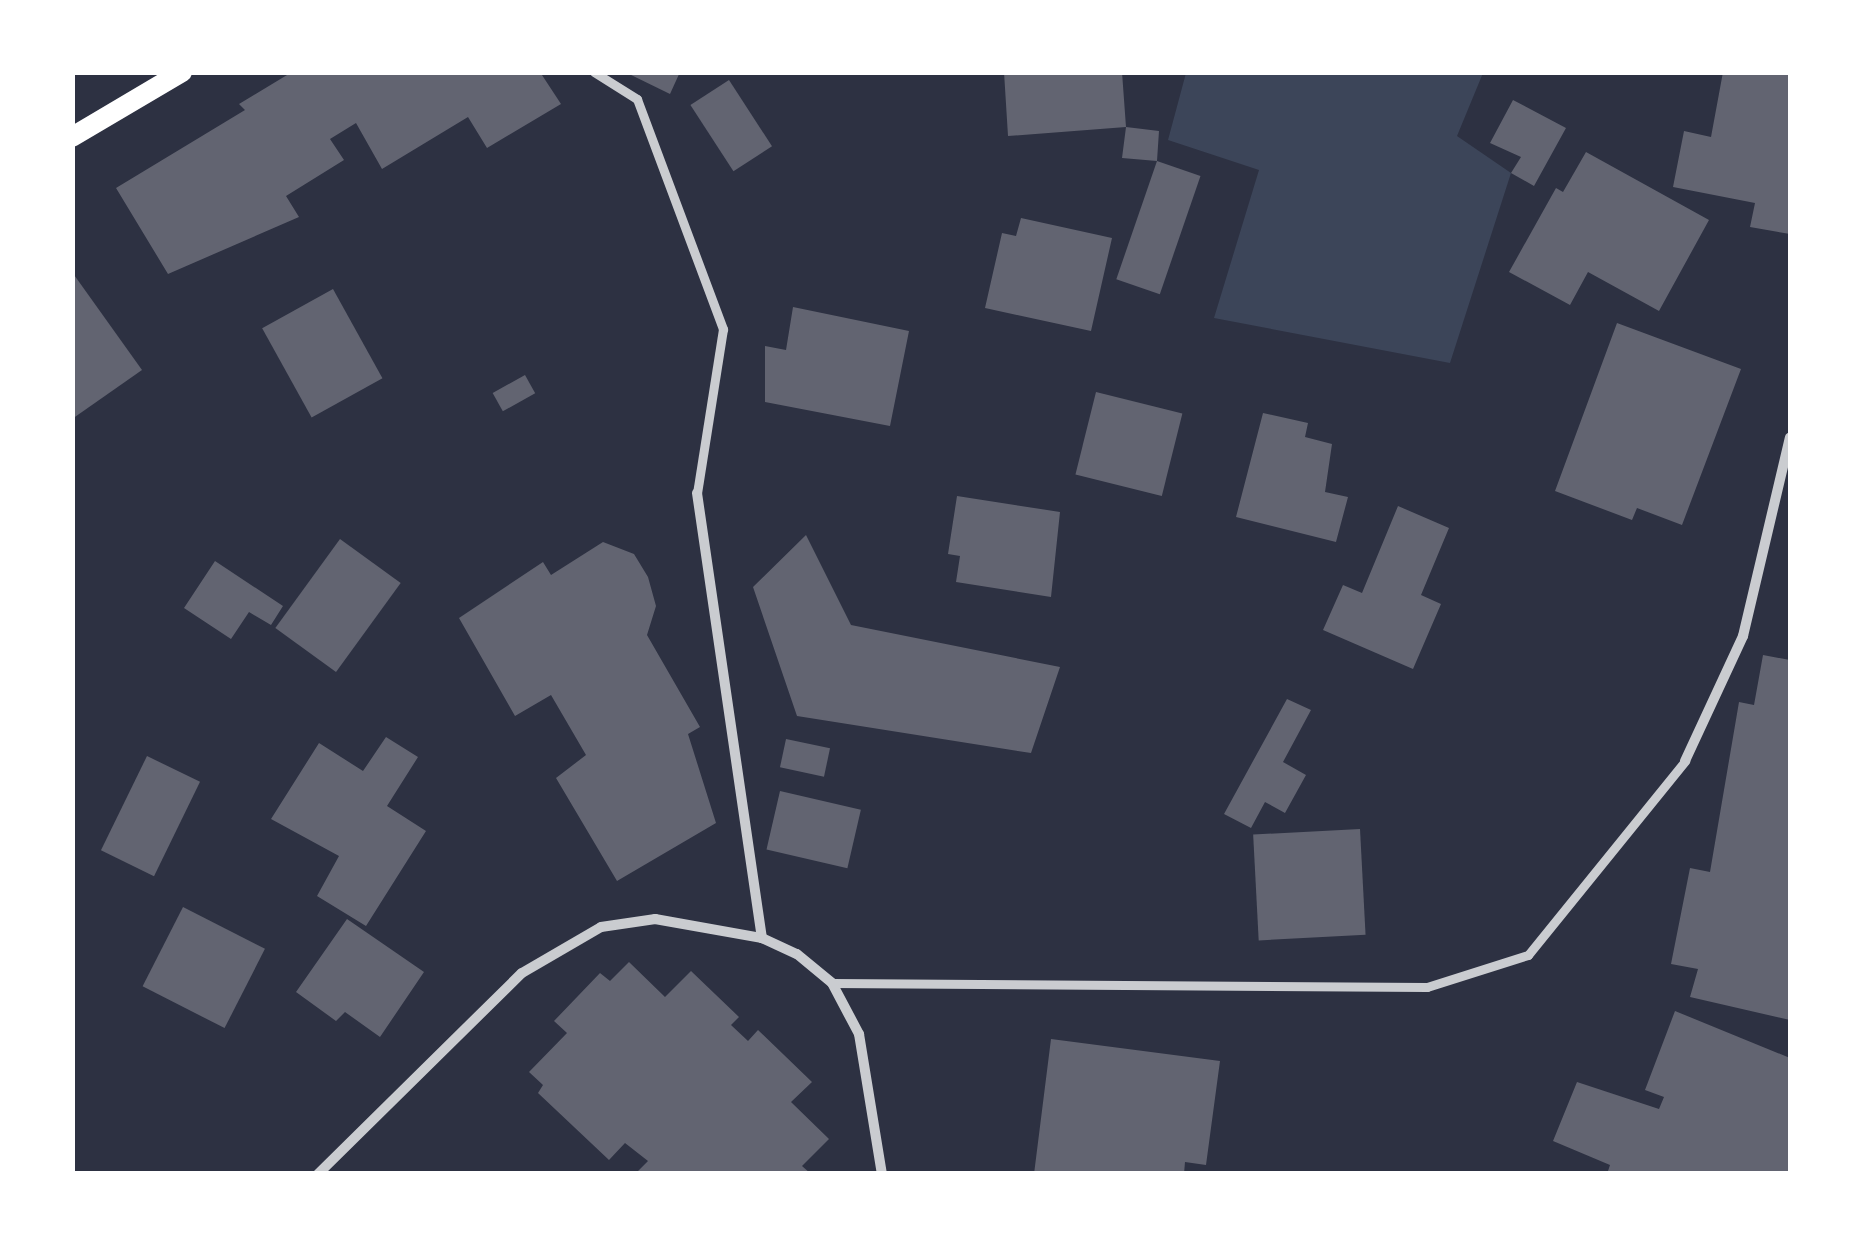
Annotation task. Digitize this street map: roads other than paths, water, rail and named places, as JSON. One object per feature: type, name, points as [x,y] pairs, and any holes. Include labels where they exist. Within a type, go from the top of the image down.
[{"type":"main road","points":[[72,137],[182,72]]},
{"type":"street","points":[[594,72],[637,99],[723,329],[697,493],[762,938]]},
{"type":"street","points":[[832,983],[1427,987],[1528,955],[1685,761],[1743,636],[1790,437]]},
{"type":"street","points":[[318,1174],[522,973],[570,939],[600,927],[655,919],[762,938],[797,954],[832,983],[859,1034],[882,1174]]}]
